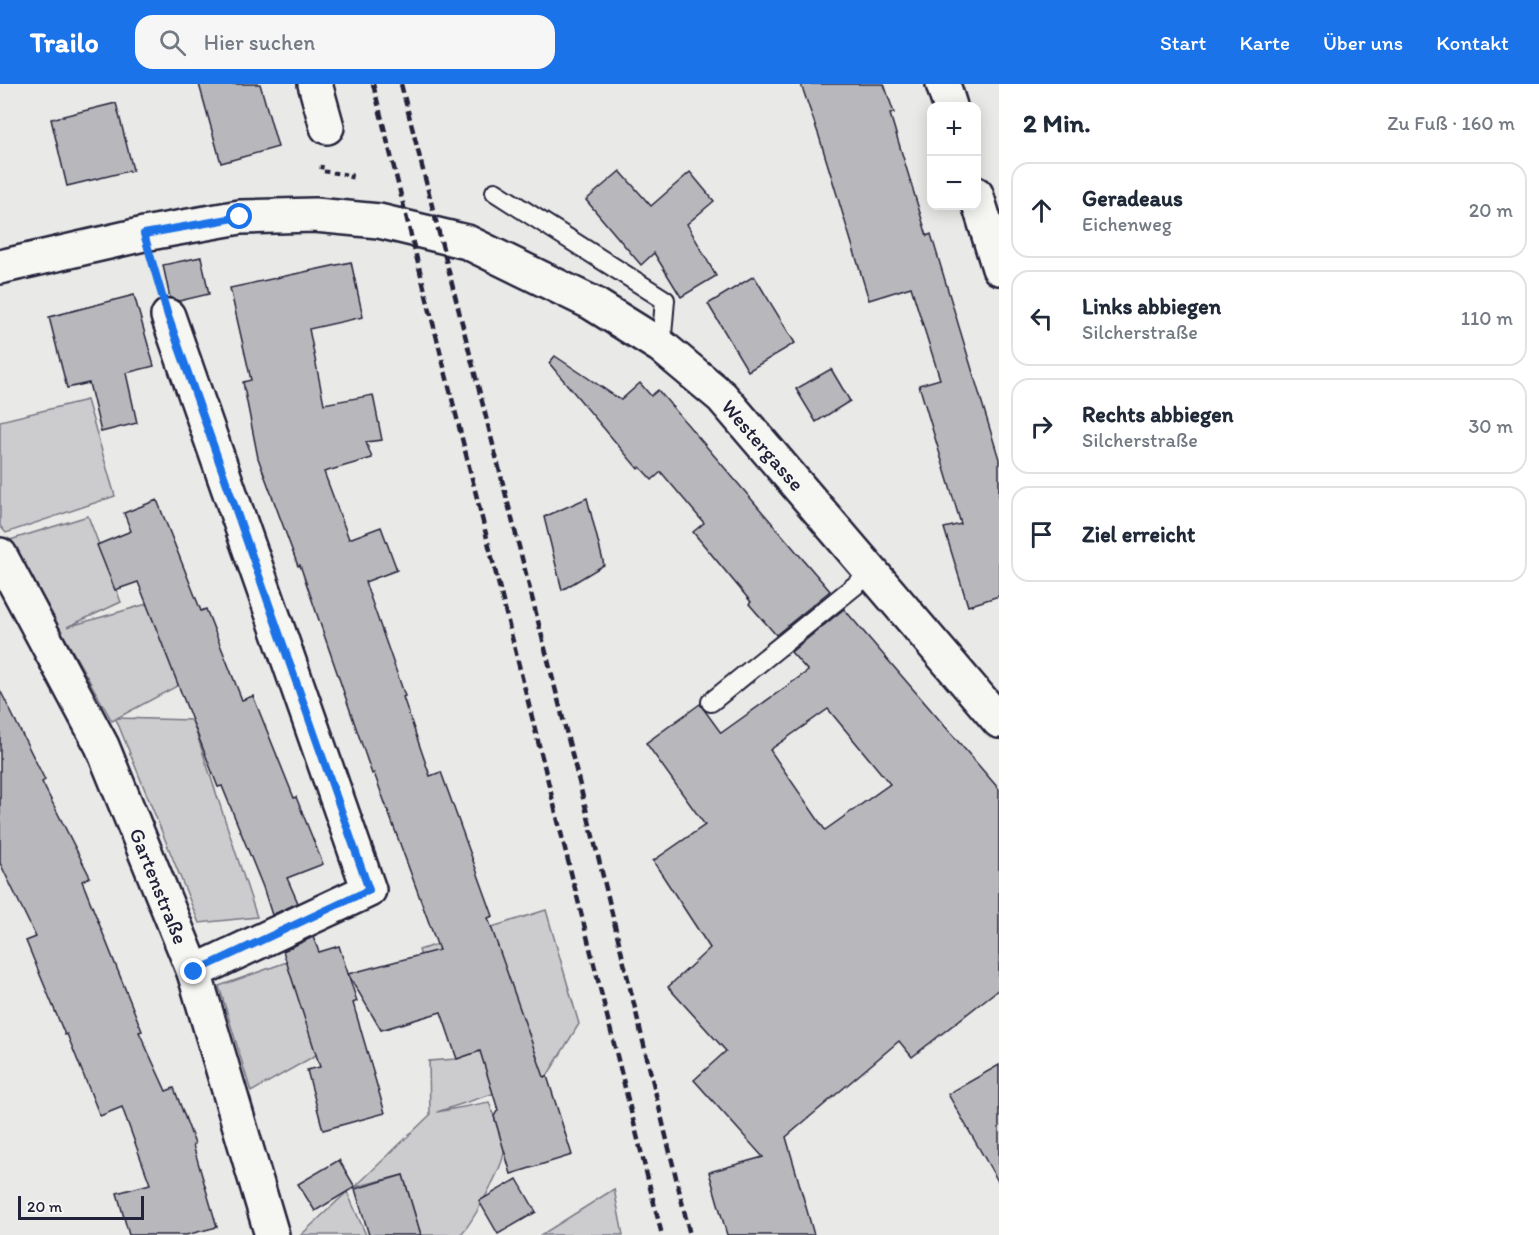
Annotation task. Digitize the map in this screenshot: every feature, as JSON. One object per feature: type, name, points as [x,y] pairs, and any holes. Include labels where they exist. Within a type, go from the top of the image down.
[{"type":"street","points":[[315,84],[327,127]]},
{"type":"street","points":[[943,84],[949,102]]},
{"type":"street","points":[[981,210],[999,268]]},
{"type":"street","name":"Westergasse","points":[[0,267],[144,234],[240,217],[315,215],[379,221],[467,242],[592,303],[661,346],[722,397],[999,721]]},
{"type":"street","points":[[168,316],[369,890],[194,972]]},
{"type":"street","name":"Gartenstraße","points":[[0,555],[102,746],[194,972],[272,1235]]},
{"type":"lane","points":[[495,192],[665,300],[661,346]]},
{"type":"lane","points":[[711,702],[872,572]]},
{"type":"shaded area","points":[[87,400],[115,496],[6,533],[0,526],[0,421]]},
{"type":"shaded area","points":[[88,516],[121,602],[67,627],[147,604],[179,685],[117,718],[192,720],[257,917],[199,923],[116,719],[112,721],[10,540]]},
{"type":"shaded area","points":[[546,910],[579,1024],[547,1076],[437,1112],[489,1102],[504,1152],[486,1195],[472,1220],[460,1235],[421,1235],[403,1175],[355,1187],[430,1115],[429,1061],[457,1059],[529,1034],[433,990],[419,950]]},
{"type":"shaded area","points":[[287,962],[346,1038],[251,1092],[219,986]]},
{"type":"shaded area","points":[[614,1189],[623,1235],[541,1235]]},
{"type":"shaded area","points":[[347,1192],[366,1235],[301,1235]]},
{"type":"building","points":[[199,84],[260,84],[278,147],[221,163]]},
{"type":"building","points":[[801,84],[884,84],[894,113],[890,114],[927,236],[931,234],[999,459],[999,596],[968,606],[944,528],[961,524],[919,385],[940,379],[911,287],[869,300]]},
{"type":"building","points":[[116,103],[133,170],[67,186],[51,119]]},
{"type":"building","points":[[620,171],[651,206],[690,172],[714,201],[687,224],[716,276],[681,297],[654,253],[641,265],[586,200]]},
{"type":"building","points":[[201,257],[209,294],[179,301],[170,298],[163,265]]},
{"type":"building","points":[[351,262],[363,317],[309,329],[324,404],[373,395],[382,440],[366,442],[372,458],[324,472],[349,539],[381,527],[397,570],[365,582],[430,776],[441,772],[493,916],[488,918],[544,1077],[547,1076],[572,1155],[511,1174],[494,1116],[498,1110],[480,1051],[457,1059],[441,1012],[381,1030],[348,974],[439,950],[374,773],[372,774],[300,565],[298,566],[258,458],[243,382],[251,380],[230,288]]},
{"type":"building","points":[[754,276],[795,343],[748,371],[708,304]]},
{"type":"building","points":[[134,295],[154,366],[126,373],[137,423],[101,432],[89,383],[67,388],[49,317]]},
{"type":"building","points":[[555,356],[621,400],[640,383],[651,396],[658,390],[830,591],[776,635],[693,532],[704,523],[661,472],[652,480],[640,467],[638,469],[549,363]]},
{"type":"building","points":[[831,369],[850,401],[816,422],[796,389]]},
{"type":"building","points":[[587,498],[604,565],[562,590],[544,517]]},
{"type":"building","points":[[157,500],[201,611],[206,609],[242,700],[253,696],[323,864],[287,878],[298,903],[272,915],[222,786],[218,787],[138,582],[115,590],[97,545],[131,531],[124,513]]},
{"type":"building","points":[[844,609],[999,789],[999,989],[912,1057],[899,1041],[786,1137],[814,1235],[727,1235],[709,1172],[763,1157],[694,1080],[726,1051],[668,987],[710,948],[653,861],[705,825],[646,743],[700,704],[721,733],[808,671],[791,652]],"holes":[[[828,709],[890,784],[825,830],[770,750]]]},
{"type":"building","points":[[0,690],[45,780],[42,782],[90,877],[82,881],[142,1031],[139,1032],[166,1091],[174,1088],[195,1144],[193,1145],[217,1227],[186,1235],[129,1235],[117,1193],[150,1184],[122,1107],[100,1116],[26,941],[36,937],[0,863]]},
{"type":"building","points":[[313,937],[319,952],[339,946],[357,1001],[353,1003],[385,1113],[323,1130],[307,1070],[320,1067],[283,951]]},
{"type":"building","points":[[999,1065],[999,1183],[948,1094]]},
{"type":"building","points":[[339,1160],[355,1187],[315,1211],[298,1184]]},
{"type":"building","points":[[403,1175],[421,1235],[369,1235],[355,1189]]},
{"type":"building","points":[[517,1179],[536,1212],[498,1234],[479,1201]]},
{"type":"railway","points":[[373,84],[662,1235]]},
{"type":"railway","points":[[401,84],[601,868],[690,1235]]},
{"type":"route","points":[[194,972],[369,890],[168,316],[144,234],[240,217]]}]
